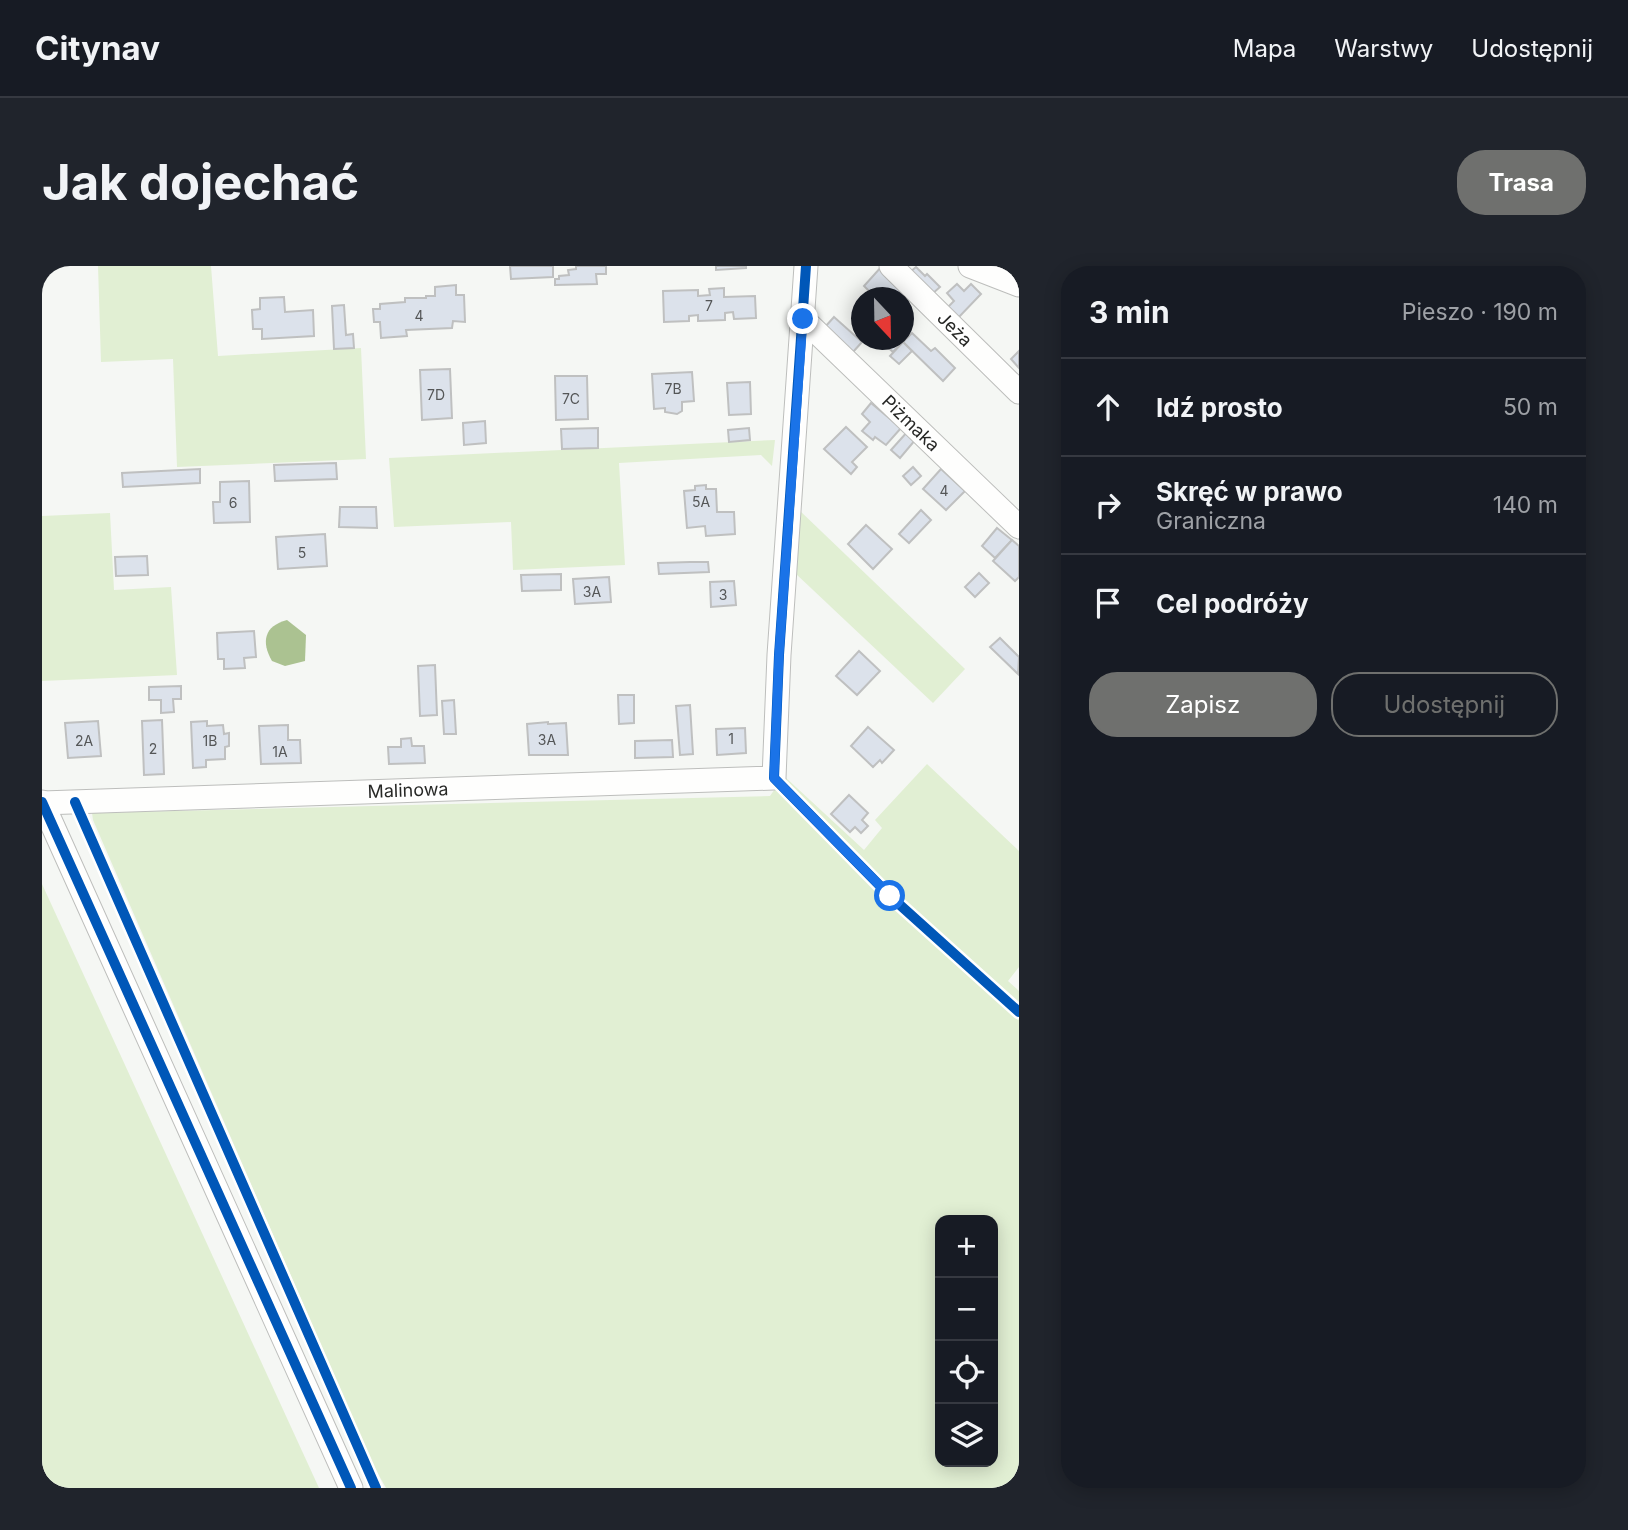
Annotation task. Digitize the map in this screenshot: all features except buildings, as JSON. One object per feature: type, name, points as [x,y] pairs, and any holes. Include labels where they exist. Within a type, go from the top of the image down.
[{"type":"street","points":[[774,778],[779,655],[806,266]]},
{"type":"street","name":"Jeża","points":[[891,266],[1019,392]]},
{"type":"street","points":[[970,266],[1019,285]]},
{"type":"street","name":"Piżmaka","points":[[803,319],[1019,527]]},
{"type":"street","name":"Malinowa","points":[[42,802],[774,778]]},
{"type":"street","points":[[42,802],[351,1488]]},
{"type":"lane","points":[[774,778],[890,896],[1019,1012]]},
{"type":"shaded area","points":[[98,266],[211,266],[218,356],[361,348],[366,459],[177,467],[173,359],[101,362]]},
{"type":"shaded area","points":[[775,440],[772,466],[761,455],[619,463],[625,565],[513,570],[511,522],[394,527],[389,458]]},
{"type":"shaded area","points":[[798,509],[965,669],[933,703],[795,573]]},
{"type":"shaded area","points":[[110,513],[114,590],[171,587],[177,675],[42,681],[42,516]]},
{"type":"shaded area","points":[[287,620],[306,635],[305,661],[285,666],[272,661],[266,641],[273,626]]},
{"type":"shaded area","points":[[927,764],[1019,851],[1019,967],[1008,981],[1019,991],[1019,1488],[386,1488],[373,1465],[92,813],[770,796],[784,776],[864,850],[882,828],[875,820]]},
{"type":"shaded area","points":[[42,884],[319,1488],[42,1488]]},
{"type":"cycle path","points":[[806,266],[779,655],[774,778],[890,896],[1019,1012]]},
{"type":"cycle path","points":[[42,802],[351,1488]]},
{"type":"cycle path","points":[[75,802],[376,1488]]},
{"type":"route","points":[[803,319],[779,655],[774,778],[890,896]]}]
